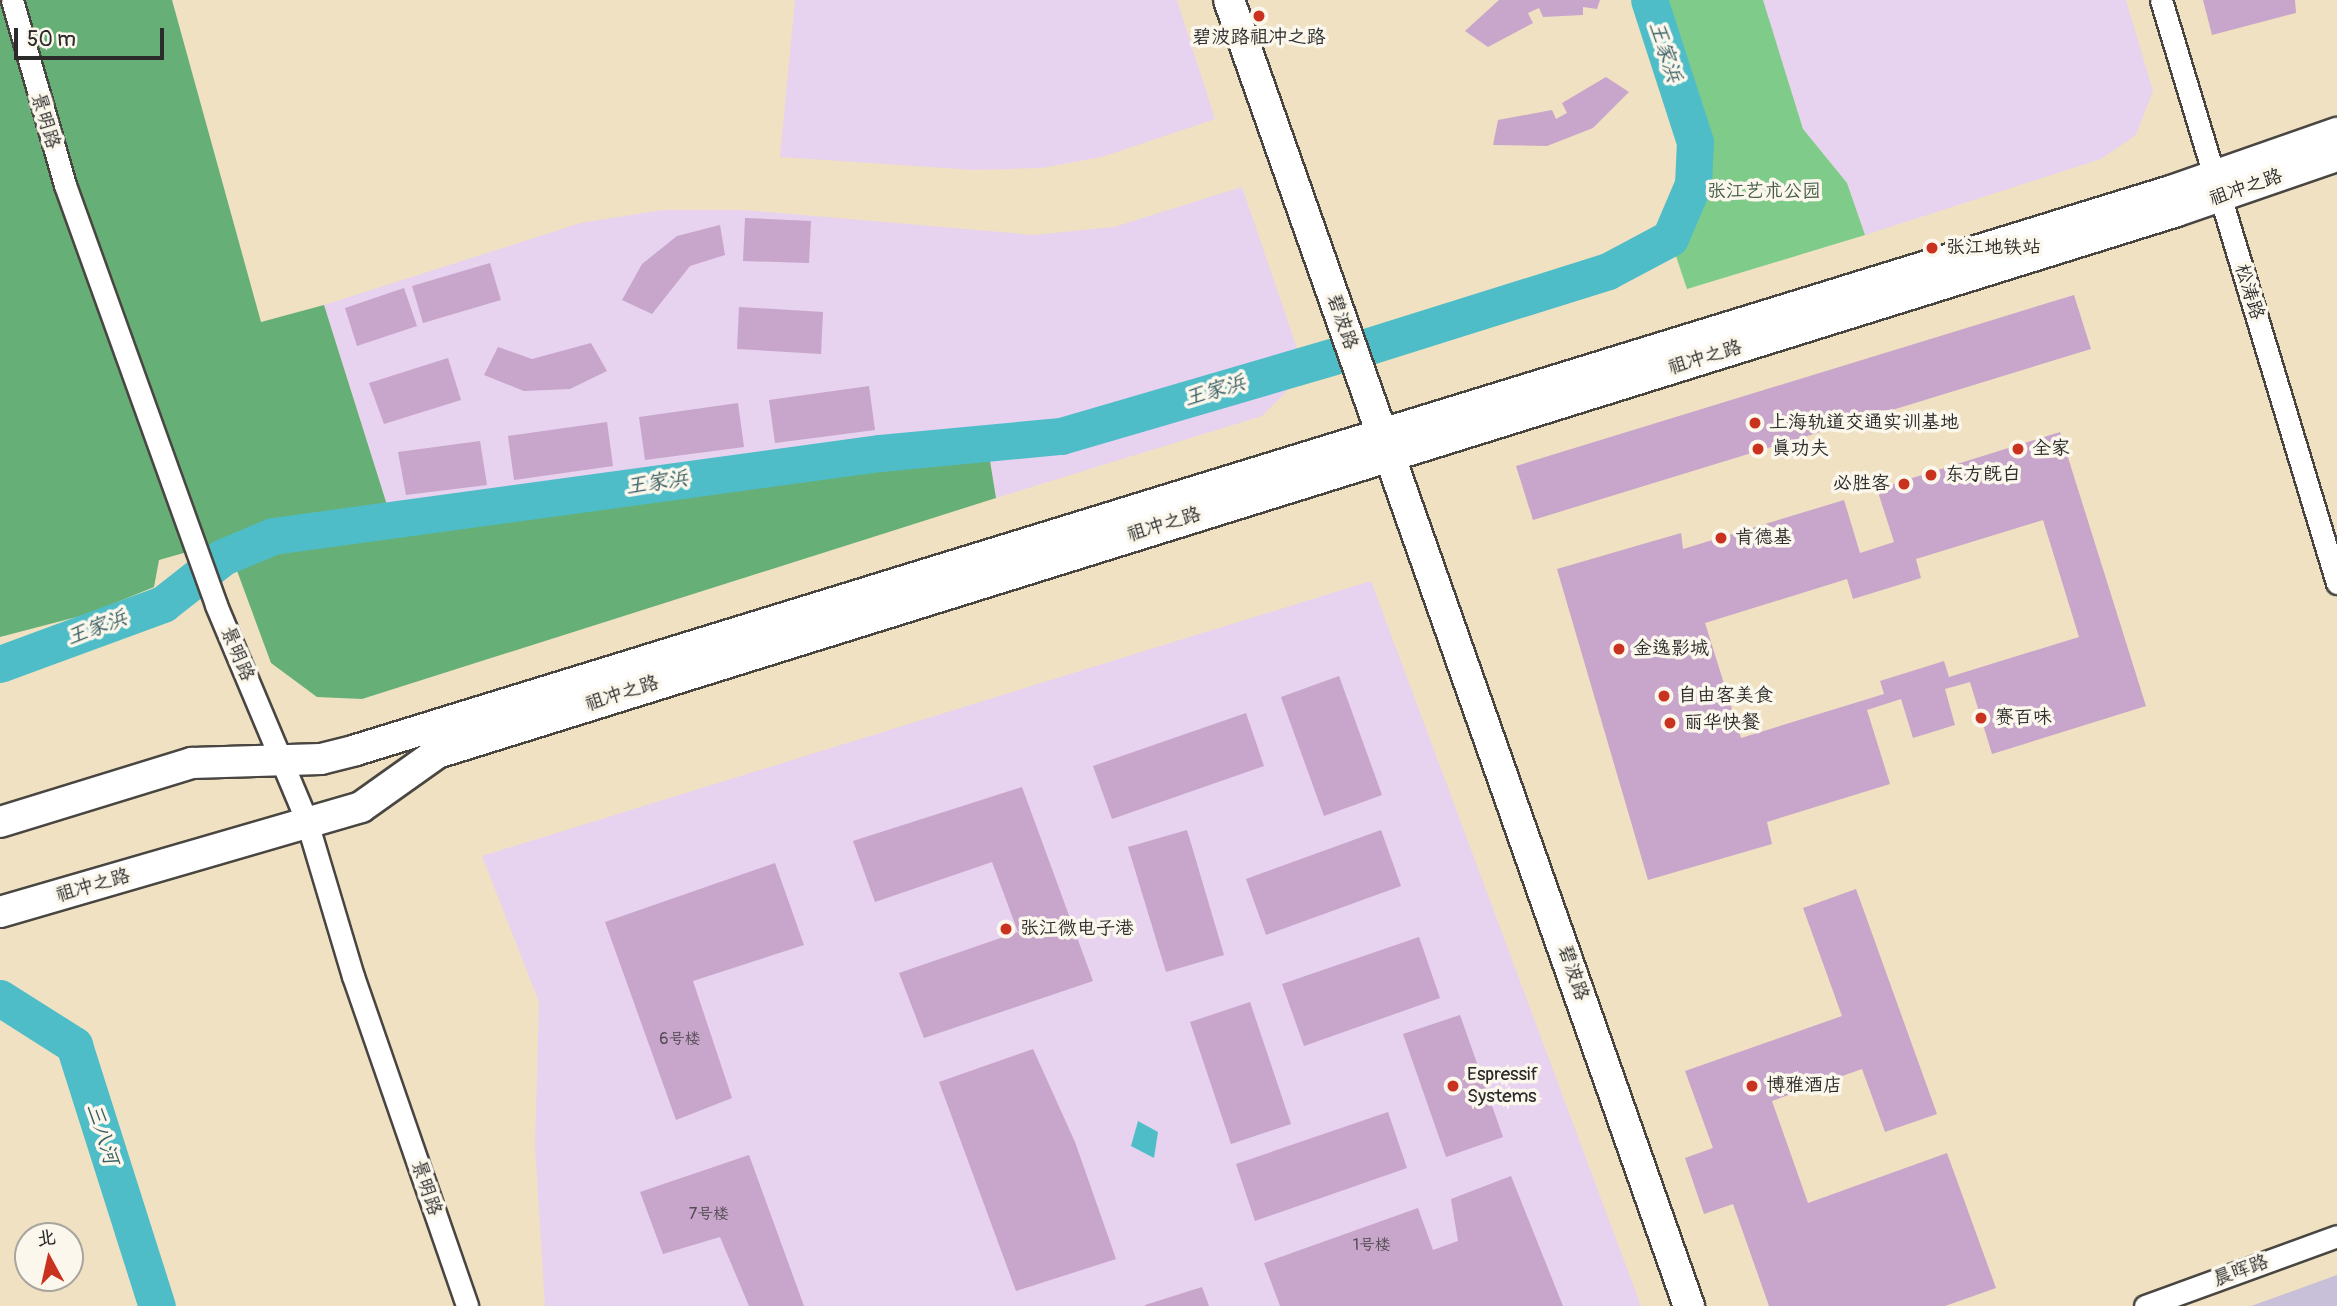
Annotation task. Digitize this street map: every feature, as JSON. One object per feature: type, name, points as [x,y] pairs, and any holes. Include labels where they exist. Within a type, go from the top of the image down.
[{"type":"main road","name":"碧波路","points":[[1229,0],[1689,1306]]},
{"type":"main road","name":"祖冲之路","points":[[2217,186],[2337,133]]},
{"type":"main road","name":"祖冲之路","points":[[0,822],[192,763],[284,761],[356,750],[1384,444],[2217,186],[2337,156]]},
{"type":"main road","name":"祖冲之路","points":[[0,912],[360,807],[437,753],[1384,444]]},
{"type":"main road","name":"碧波路","points":[[1456,643],[1475,718],[1679,1306]]},
{"type":"street","name":"景明路","points":[[12,0],[65,185],[187,529],[307,822],[353,976],[467,1306]]},
{"type":"street","name":"松涛路","points":[[2161,0],[2337,583]]},
{"type":"street","name":"晨晖路","points":[[2145,1306],[2337,1236]]},
{"type":"shaded area","points":[[795,0],[1177,0],[1215,119],[1102,157],[1041,168],[975,170],[780,157]]},
{"type":"shaded area","points":[[1763,0],[2126,0],[2153,91],[2136,135],[2101,159],[1865,235],[1847,183],[1803,129]]},
{"type":"shaded area","points":[[1242,187],[1297,348],[1292,386],[1262,416],[996,498],[985,430],[387,505],[324,305],[581,223],[662,210],[744,210],[1034,235],[1114,227]]},
{"type":"shaded area","name":"张江微电子港","points":[[1371,581],[1641,1306],[545,1306],[535,1146],[539,1002],[482,856]]},
{"type":"shaded area","points":[[2337,1275],[2337,1306],[2251,1306]]},
{"type":"green space","points":[[0,0],[172,0],[261,322],[324,305],[387,505],[985,430],[996,498],[362,699],[317,697],[271,663],[226,541],[159,560],[154,587],[88,614],[0,637]]},
{"type":"green space","name":"张江艺术公园","points":[[1649,0],[1763,0],[1803,129],[1847,183],[1865,235],[1687,289],[1670,238],[1693,184],[1695,142]]},
{"type":"water","points":[[1138,1121],[1158,1132],[1154,1158],[1131,1146]]},
{"type":"building","points":[[1499,0],[1600,0],[1597,9],[1583,7],[1583,15],[1543,17],[1539,8],[1528,13],[1533,23],[1488,47],[1465,31]]},
{"type":"building","points":[[2203,0],[2295,0],[2296,13],[2212,35]]},
{"type":"building","points":[[1606,77],[1629,92],[1593,128],[1547,146],[1493,145],[1498,120],[1552,110],[1556,119],[1567,113],[1562,103]]},
{"type":"building","points":[[745,218],[811,221],[809,263],[743,261]]},
{"type":"building","points":[[720,225],[725,255],[690,266],[652,314],[622,300],[642,264],[677,236]]},
{"type":"building","points":[[490,263],[501,300],[423,323],[412,286]]},
{"type":"building","points":[[404,288],[417,326],[357,346],[345,308]]},
{"type":"building","name":"上海轨道交通实训基地","points":[[2074,295],[2091,349],[1533,520],[1516,466]]},
{"type":"building","points":[[739,307],[823,312],[821,354],[737,349]]},
{"type":"building","points":[[591,343],[607,371],[570,389],[524,391],[484,375],[498,347],[532,359]]},
{"type":"building","points":[[448,358],[461,400],[384,424],[369,383]]},
{"type":"building","points":[[869,386],[875,430],[775,443],[769,400]]},
{"type":"building","points":[[738,403],[744,447],[645,460],[639,417]]},
{"type":"building","points":[[607,422],[613,466],[514,480],[508,436]]},
{"type":"building","points":[[2060,432],[2146,706],[1992,754],[1970,682],[1945,689],[1955,725],[1913,738],[1901,699],[1867,710],[1890,784],[1767,822],[1772,844],[1648,880],[1557,569],[1681,533],[1683,549],[1844,500],[1860,553],[1894,542],[1877,489]],"holes":[[[2043,520],[2079,637],[1949,677],[1944,661],[1880,681],[1884,694],[1741,738],[1705,623],[1847,579],[1853,599],[1921,578],[1916,559]]]},
{"type":"building","points":[[480,441],[487,485],[406,495],[398,452]]},
{"type":"building","points":[[1339,676],[1382,795],[1324,816],[1281,697]]},
{"type":"building","points":[[1246,713],[1264,766],[1112,819],[1093,766]]},
{"type":"building","points":[[1022,787],[1093,981],[924,1038],[899,973],[1018,932],[992,862],[875,902],[853,841]]},
{"type":"building","points":[[1187,830],[1224,955],[1166,972],[1128,847]]},
{"type":"building","points":[[1381,830],[1401,886],[1266,935],[1246,879]]},
{"type":"building","points":[[775,863],[804,945],[693,981],[732,1098],[676,1120],[605,922]]},
{"type":"building","name":"博雅酒店","points":[[1856,889],[1937,1114],[1885,1132],[1862,1069],[1772,1101],[1808,1203],[1947,1153],[1996,1288],[1945,1306],[1769,1306],[1733,1204],[1704,1214],[1685,1158],[1713,1148],[1685,1071],[1842,1016],[1803,908]]},
{"type":"building","points":[[1419,937],[1440,998],[1304,1046],[1282,984]]},
{"type":"building","points":[[1250,1002],[1291,1124],[1231,1144],[1190,1022]]},
{"type":"building","name":"Espressif Systems","points":[[1460,1015],[1503,1137],[1446,1157],[1403,1034]]},
{"type":"building","points":[[1033,1049],[1075,1142],[1116,1259],[1016,1291],[939,1082]]},
{"type":"building","points":[[1388,1112],[1407,1168],[1255,1221],[1236,1164]]},
{"type":"building","points":[[749,1155],[804,1306],[749,1306],[720,1237],[663,1254],[640,1192]]},
{"type":"building","points":[[1511,1176],[1563,1306],[1280,1306],[1264,1263],[1418,1208],[1433,1250],[1458,1241],[1451,1199]]},
{"type":"building","points":[[1202,1287],[1209,1306],[1145,1306],[1145,1305]]},
{"type":"waterway","name":"王家浜","points":[[1369,346],[1608,271],[1670,238],[1693,184],[1695,142],[1649,0]]},
{"type":"waterway","name":"王家浜","points":[[0,664],[163,604],[223,557],[273,536],[880,453],[1061,436],[1334,356]]},
{"type":"waterway","name":"三八河","points":[[0,998],[74,1045],[157,1306]]},
{"type":"place","name":"碧波路祖冲之路","points":[[1259,16]]},
{"type":"place","name":"张江地铁站","points":[[1932,248]]},
{"type":"place","name":"上海轨道交通实训基地","points":[[1755,423]]},
{"type":"place","name":"真功夫","points":[[1758,449]]},
{"type":"place","name":"全家","points":[[2018,449]]},
{"type":"place","name":"东方既白","points":[[1931,475]]},
{"type":"place","name":"必胜客","points":[[1904,484]]},
{"type":"place","name":"肯德基","points":[[1721,538]]},
{"type":"place","name":"金逸影城","points":[[1619,649]]},
{"type":"place","name":"自由客美食","points":[[1664,696]]},
{"type":"place","name":"赛百味","points":[[1981,718]]},
{"type":"place","name":"丽华快餐","points":[[1670,723]]},
{"type":"place","name":"张江微电子港","points":[[1006,929]]},
{"type":"place","name":"Espressif Systems","points":[[1453,1086]]},
{"type":"place","name":"博雅酒店","points":[[1752,1086]]}]
